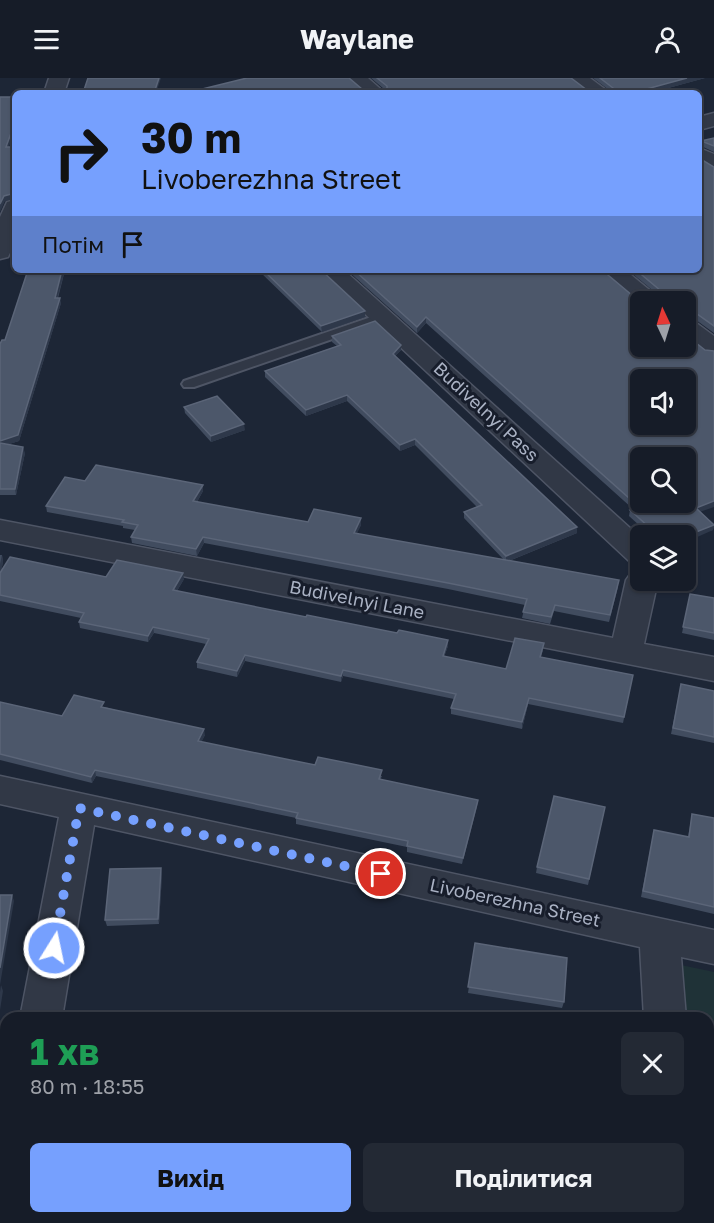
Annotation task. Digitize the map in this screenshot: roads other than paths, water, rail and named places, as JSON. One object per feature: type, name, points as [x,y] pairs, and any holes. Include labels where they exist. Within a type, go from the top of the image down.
[{"type":"street","points":[[356,78],[371,90]]},
{"type":"street","points":[[576,78],[595,90]]},
{"type":"street","points":[[0,252],[12,216]]},
{"type":"street","name":"Budivelnyi Pass","points":[[333,273],[630,545]]},
{"type":"street","points":[[614,273],[638,291]]},
{"type":"street","points":[[696,334],[714,348]]},
{"type":"street","name":"Budivelnyi Lane","points":[[0,530],[714,669]]},
{"type":"street","points":[[626,652],[640,591]]},
{"type":"street","name":"Livoberezhna Street","points":[[0,790],[714,947]]},
{"type":"street","points":[[43,1012],[79,808]]},
{"type":"street","points":[[659,935],[665,1012]]},
{"type":"lane","points":[[189,384],[384,317]]}]
